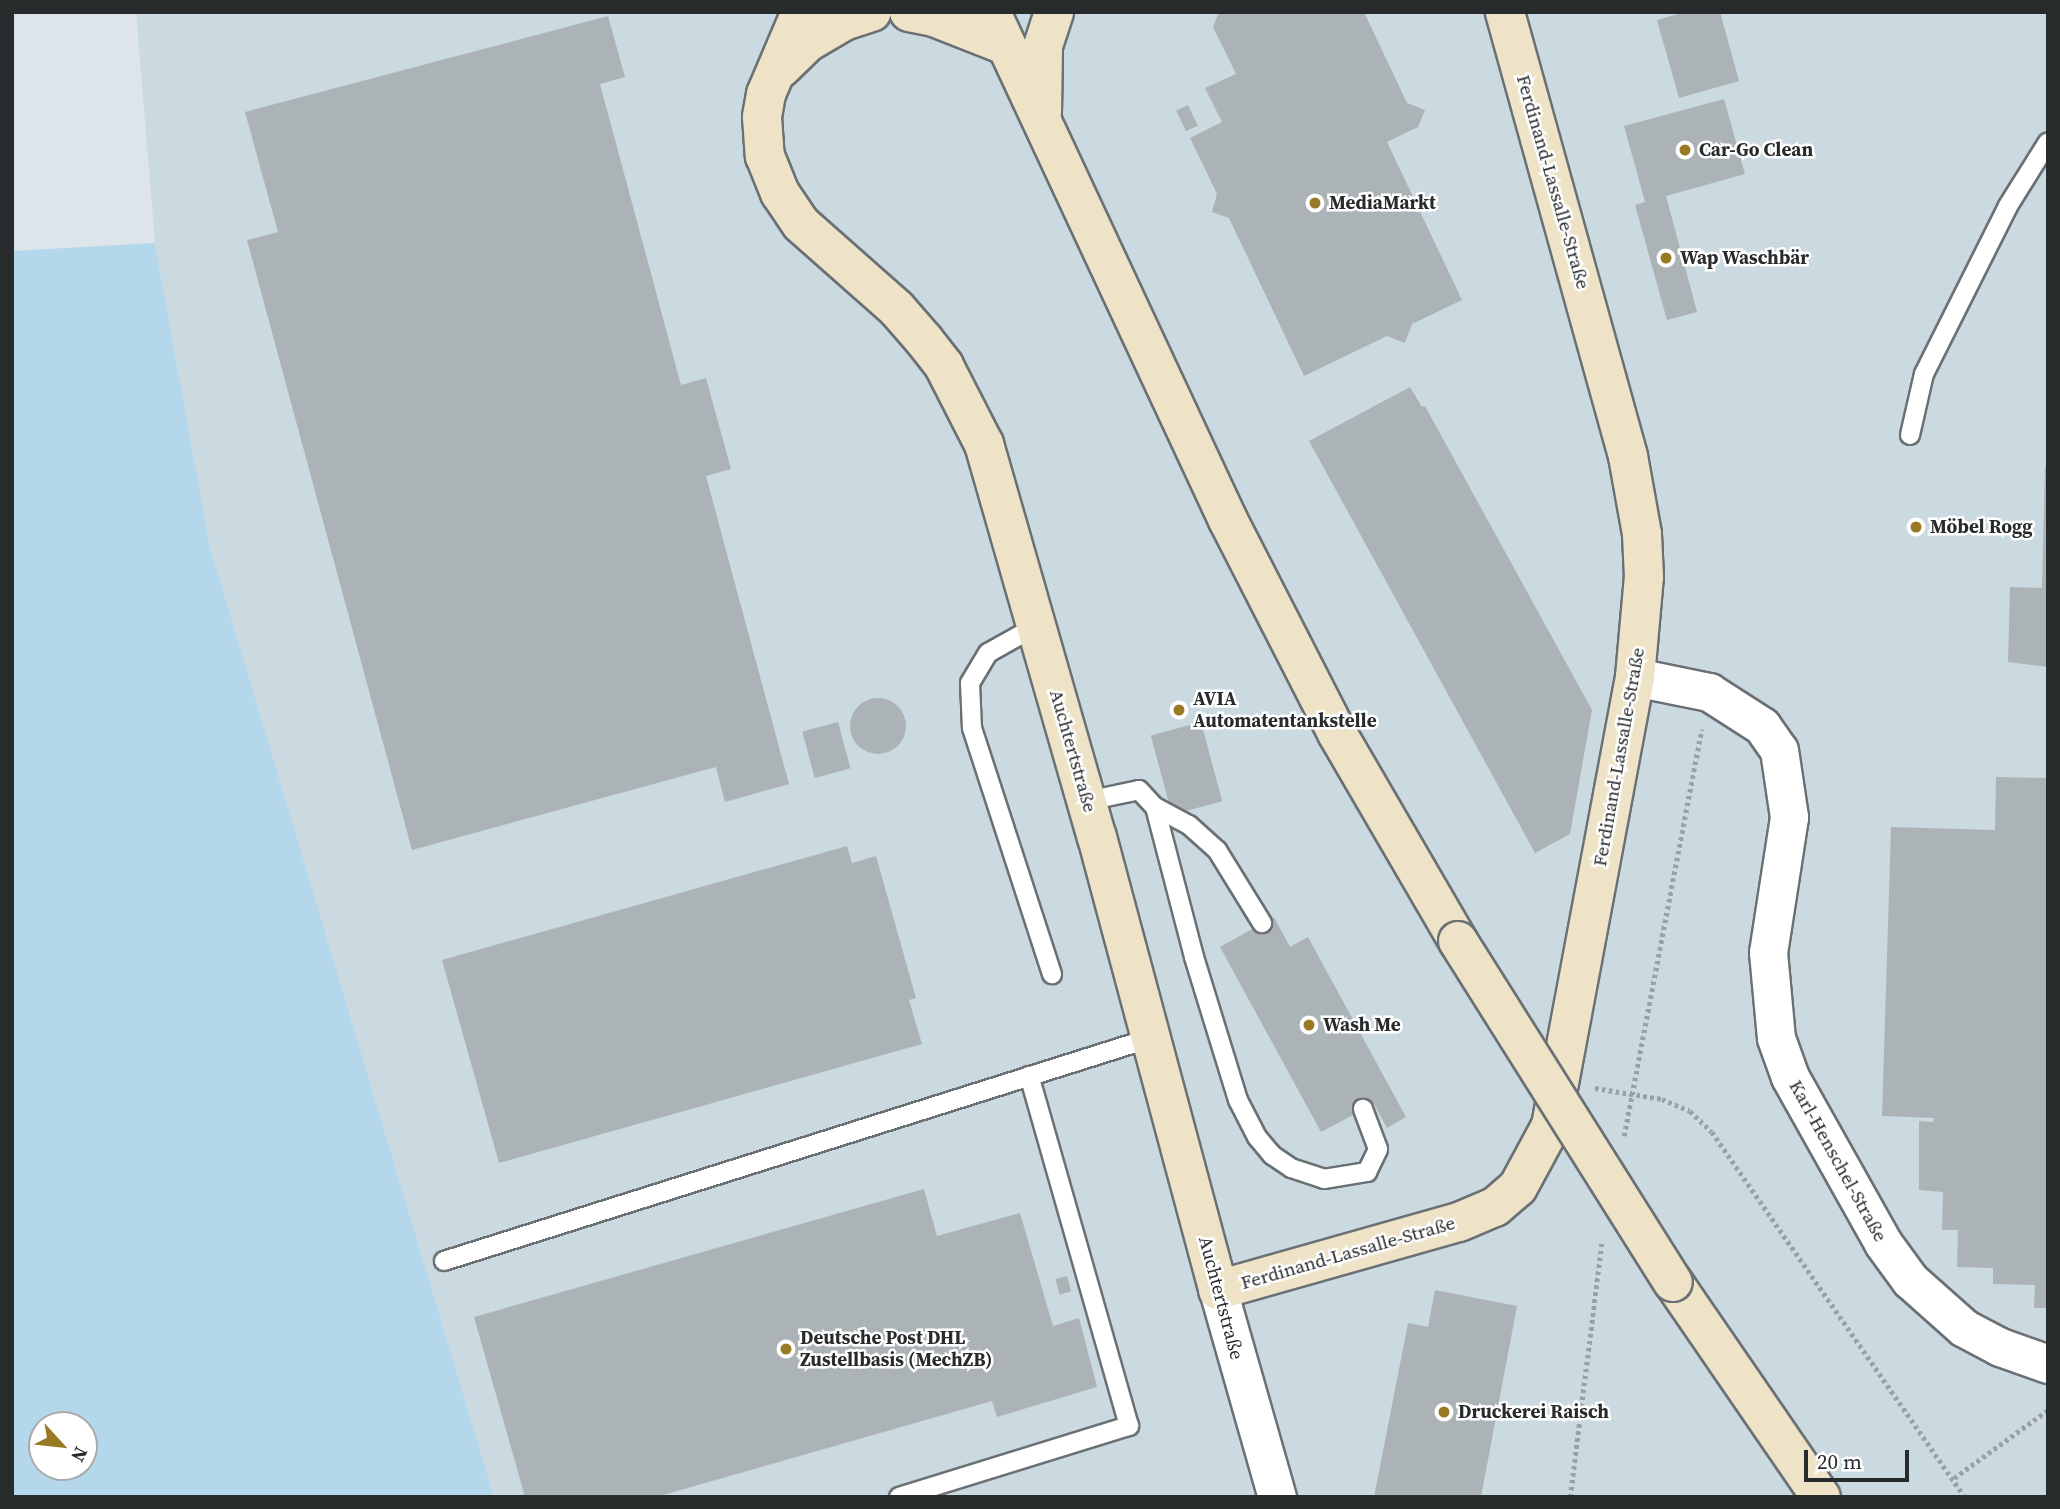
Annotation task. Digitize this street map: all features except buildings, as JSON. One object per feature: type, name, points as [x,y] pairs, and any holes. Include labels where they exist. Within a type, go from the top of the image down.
[{"type":"street","name":"Auchtertstraße","points":[[801,12],[762,117],[765,156],[780,193],[802,224],[897,309],[944,366],[984,444],[1087,801],[1218,1290],[1277,1497]]},
{"type":"street","points":[[777,72],[808,42],[844,20],[872,12]]},
{"type":"street","points":[[909,12],[998,29],[1043,130],[1294,651],[1458,942],[1673,1282],[1821,1497]]},
{"type":"street","points":[[1043,130],[1043,46],[1054,12]]},
{"type":"street","name":"Ferdinand-Lassalle-Straße","points":[[1218,1290],[1459,1222],[1495,1207],[1518,1187],[1551,1126],[1635,677],[1644,577],[1637,496],[1505,12]]},
{"type":"street","name":"Karl-Henschel-Straße","points":[[1635,677],[1709,692],[1762,726],[1779,750],[1787,781],[1789,817],[1768,952],[1776,1038],[1812,1120],[1883,1243],[1910,1280],[1964,1328],[2000,1348],[2048,1364]]},
{"type":"lane","points":[[1910,435],[1924,374],[2008,206],[2048,142]]},
{"type":"lane","points":[[1038,625],[988,653],[970,683],[970,695],[972,728],[1052,974]]},
{"type":"lane","points":[[1087,801],[1139,790],[1155,807],[1202,836],[1240,886],[1262,923]]},
{"type":"lane","points":[[1155,807],[1194,957],[1238,1100],[1257,1138],[1272,1155],[1291,1168],[1324,1180],[1367,1172],[1376,1161],[1378,1149],[1363,1109]]},
{"type":"lane","points":[[444,1261],[1151,1038]]},
{"type":"lane","points":[[899,1497],[1129,1426],[1028,1076]]},
{"type":"path","points":[[1622,1146],[1709,692]]},
{"type":"path","points":[[1633,1094],[1662,1098],[1689,1111],[1712,1132],[1965,1497]]},
{"type":"path","points":[[1570,1497],[1603,1237]]},
{"type":"path","points":[[1954,1478],[2048,1410]]},
{"type":"shaded area","points":[[136,12],[2048,12],[2048,1497],[494,1497],[210,547],[155,243]]},
{"type":"shaded area","points":[[155,243],[210,547],[494,1497],[12,1497],[12,251]]},
{"type":"place","name":"Car-Go Clean","points":[[1685,150]]},
{"type":"place","name":"MediaMarkt","points":[[1315,203]]},
{"type":"place","name":"Wap Waschbär","points":[[1666,258]]},
{"type":"place","name":"Möbel Rogg","points":[[1916,527]]},
{"type":"place","name":"AVIA Automatentankstelle","points":[[1179,710]]},
{"type":"place","name":"Wash Me","points":[[1309,1025]]},
{"type":"place","name":"Deutsche Post DHL Zustellbasis (MechZB)","points":[[786,1349]]},
{"type":"place","name":"Druckerei Raisch","points":[[1444,1412]]}]
